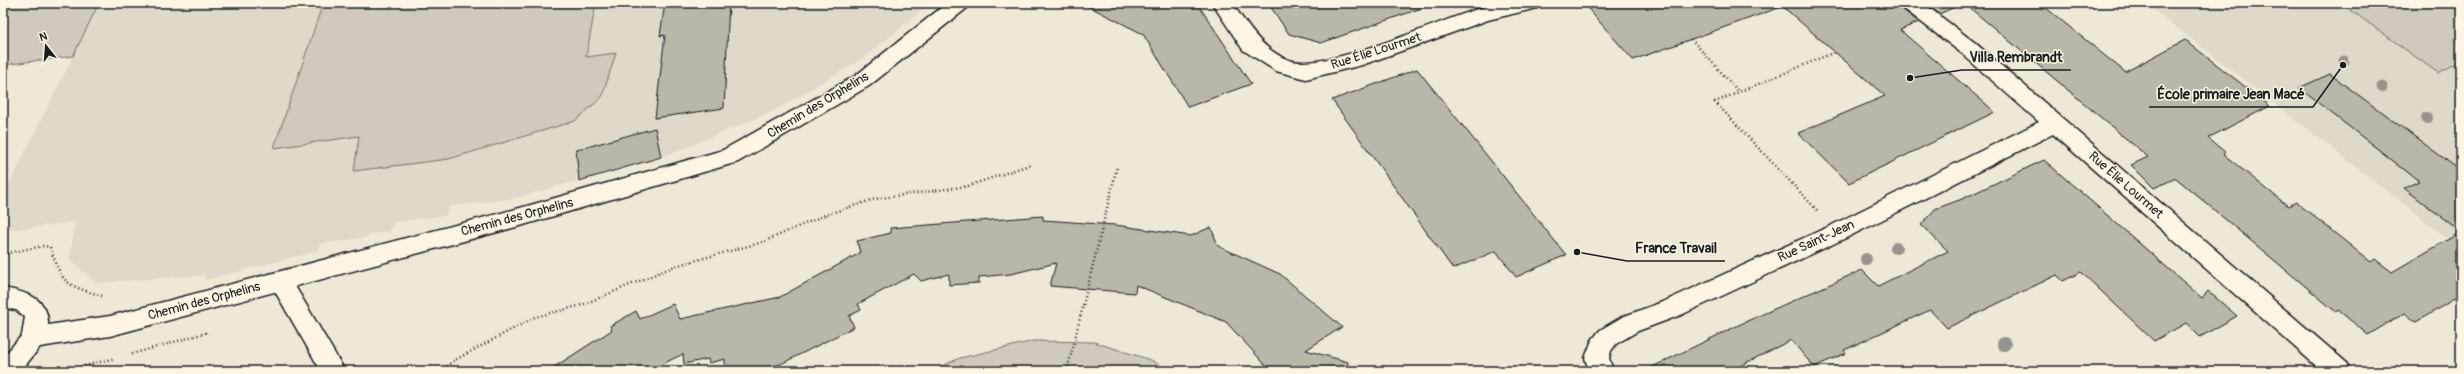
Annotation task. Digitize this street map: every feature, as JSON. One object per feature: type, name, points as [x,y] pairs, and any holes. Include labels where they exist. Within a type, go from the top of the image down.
[{"type":"street","name":"Chemin des Orphelins","points":[[33,338],[110,326],[520,217],[730,156],[862,81],[960,3]]},
{"type":"street","name":"Rue Élie Lourmet","points":[[1222,3],[1250,44],[1284,66],[1306,71],[1355,60],[1484,14],[1530,3]]},
{"type":"street","name":"Rue Élie Lourmet","points":[[1910,3],[1967,47],[2056,123],[2339,371]]},
{"type":"street","name":"Rue Saint-Jean","points":[[1601,371],[1597,358],[1600,347],[1608,337],[1630,324],[1673,308],[1838,232],[2056,123]]},
{"type":"street","points":[[3,298],[18,299],[31,306],[38,316],[37,331],[28,348],[4,371]]},
{"type":"lane","points":[[280,281],[333,371]]},
{"type":"path","points":[[1691,39],[1739,92]]},
{"type":"path","points":[[1835,52],[1715,102],[1838,232]]},
{"type":"path","points":[[440,371],[455,360],[535,317],[582,305],[675,266],[763,242],[825,215],[876,199],[968,186],[1032,164]]},
{"type":"path","points":[[1067,371],[1117,168]]},
{"type":"path","points":[[3,254],[42,246],[50,247],[60,276],[74,287],[92,292]]},
{"type":"shaded area","points":[[3,3],[99,3],[73,56],[3,65]]},
{"type":"shaded area","points":[[99,3],[931,3],[865,57],[774,111],[673,153],[516,198],[449,207],[447,215],[394,222],[390,231],[369,234],[368,237],[320,244],[317,251],[205,280],[205,275],[96,283],[70,259],[75,222],[3,231],[3,197]]},
{"type":"shaded area","points":[[323,3],[596,3],[586,57],[616,53],[602,97],[575,121],[449,159],[354,171],[359,136],[274,148]]},
{"type":"shaded area","points":[[2145,3],[2461,3],[2461,250],[2413,211]]},
{"type":"shaded area","points":[[2353,3],[2461,3],[2461,61],[2438,73],[2345,6]]},
{"type":"shaded area","points":[[1034,341],[1094,342],[1151,360],[1170,371],[931,371],[960,358]]},
{"type":"building","points":[[665,3],[729,3],[724,108],[655,118],[665,35],[660,36]]},
{"type":"building","points":[[1082,3],[1197,3],[1251,84],[1188,107],[1143,34]]},
{"type":"building","points":[[1268,3],[1421,3],[1422,8],[1321,43],[1289,34]]},
{"type":"building","points":[[1583,3],[1899,3],[1902,9],[1919,22],[1900,30],[1995,112],[1849,183],[1798,133],[1885,96],[1781,5],[1781,7],[1633,60]]},
{"type":"building","points":[[1925,3],[1964,3],[1939,14]]},
{"type":"building","points":[[1964,3],[2040,3],[2125,72],[2185,40],[2270,106],[2208,138],[2226,153],[2223,154],[2288,206],[2296,202],[2371,262],[2375,259],[2392,272],[2461,232],[2461,295],[2416,322],[2405,313],[2368,335],[2338,310],[2336,312],[2176,178],[2154,188],[2131,165],[2148,157]]},
{"type":"building","points":[[1417,69],[1566,255],[1516,277],[1496,251],[1453,269],[1332,100]]},
{"type":"building","points":[[2330,74],[2461,171],[2461,232],[2404,188],[2419,181],[2299,88]]},
{"type":"building","points":[[655,128],[661,157],[579,181],[576,150]]},
{"type":"building","points":[[2044,160],[2202,298],[2208,291],[2237,316],[2200,337],[2186,323],[2154,341],[2081,272],[2063,281],[2057,275],[1947,328],[1930,310],[1844,350],[1846,353],[1814,367],[1791,340],[1730,371],[1644,371],[1745,322],[1862,270],[1878,286],[1948,251],[1921,225],[1935,209],[1962,199]]},
{"type":"building","points":[[1043,216],[1043,220],[1115,225],[1191,236],[1211,227],[1218,246],[1280,274],[1342,327],[1306,350],[1348,362],[1347,371],[1271,371],[1226,322],[1136,285],[1135,293],[1050,286],[1056,263],[1011,274],[979,277],[979,283],[949,285],[949,274],[921,281],[914,274],[858,304],[861,310],[849,316],[854,327],[781,364],[752,371],[725,371],[725,359],[709,363],[708,359],[684,364],[683,354],[648,371],[548,371],[612,330],[610,326],[636,311],[640,319],[673,304],[680,319],[780,297],[860,253],[857,241],[891,233],[890,228]]},
{"type":"place","name":"École primaire Jean Macé","points":[[2343,65]]},
{"type":"place","name":"Villa Rembrandt","points":[[1910,78]]},
{"type":"place","name":"France Travail","points":[[1577,252]]}]
